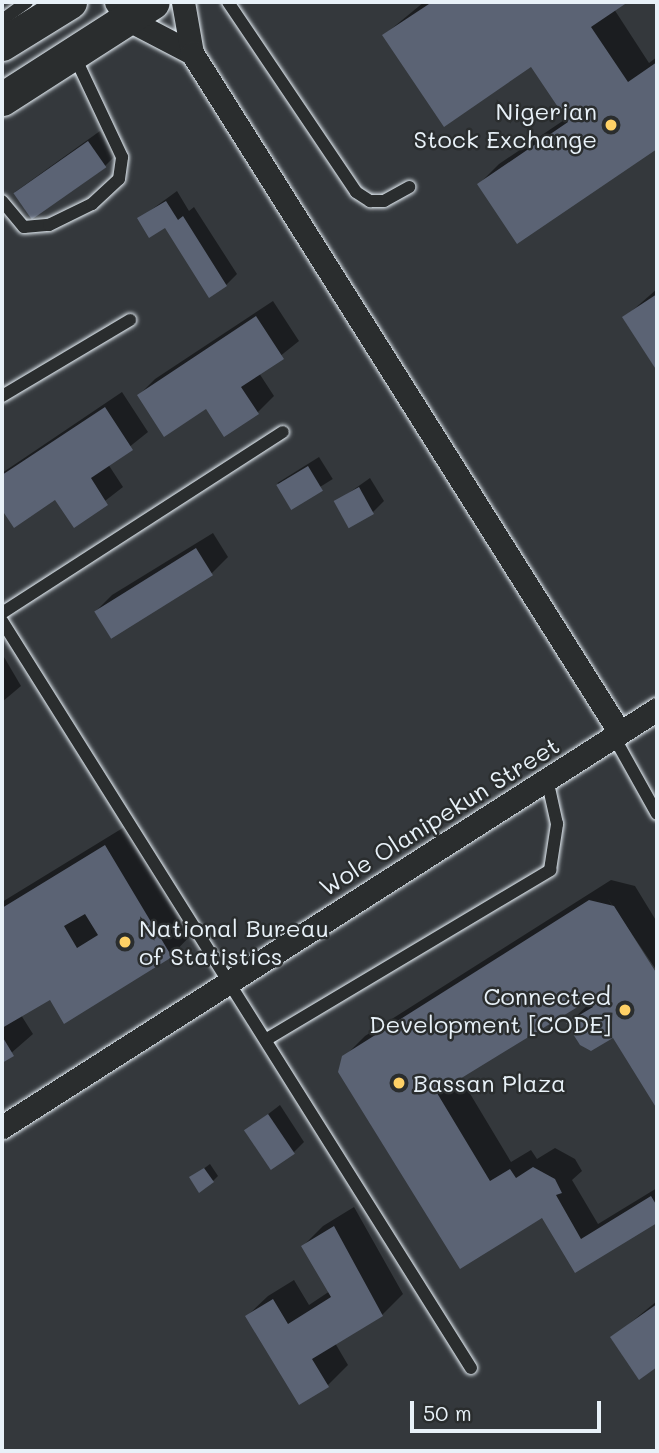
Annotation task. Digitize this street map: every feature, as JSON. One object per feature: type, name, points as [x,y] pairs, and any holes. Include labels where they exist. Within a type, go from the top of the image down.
[{"type":"main road","points":[[2,44],[70,2]]},
{"type":"main road","points":[[2,99],[73,53],[132,7]]},
{"type":"street","points":[[183,2],[192,53]]},
{"type":"street","points":[[132,7],[192,53],[617,735]]},
{"type":"street","name":"Wole Olanipekun Street","points":[[2,1126],[657,709]]},
{"type":"lane","points":[[2,20],[27,2]]},
{"type":"lane","points":[[228,2],[356,192],[370,201],[384,201],[409,187]]},
{"type":"lane","points":[[2,201],[24,227],[49,225],[92,204],[119,179],[122,157],[73,53]]},
{"type":"lane","points":[[2,396],[130,320]]},
{"type":"lane","points":[[2,613],[283,432]]},
{"type":"lane","points":[[2,621],[230,980],[471,1368]]},
{"type":"lane","points":[[617,735],[657,814]]},
{"type":"lane","points":[[267,1039],[550,870],[557,824],[547,779]]},
{"type":"building","name":"Nigerian Stock Exchange","points":[[432,2],[628,2],[591,27],[628,82],[657,62],[657,149],[517,244],[477,184],[568,122],[531,67],[444,127],[382,35]]},
{"type":"building","points":[[88,141],[106,167],[32,219],[13,193]]},
{"type":"building","points":[[166,201],[178,220],[183,216],[227,286],[209,298],[165,228],[149,238],[137,218]]},
{"type":"building","points":[[657,294],[657,371],[622,317]]},
{"type":"building","points":[[256,316],[284,359],[241,387],[259,414],[224,437],[206,409],[164,437],[137,395]]},
{"type":"building","points":[[105,407],[133,450],[91,478],[108,505],[74,528],[55,500],[14,528],[2,510],[2,475]]},
{"type":"building","points":[[308,466],[323,491],[291,510],[276,485]]},
{"type":"building","points":[[359,487],[374,514],[349,528],[334,501]]},
{"type":"building","points":[[196,548],[213,575],[111,639],[94,612]]},
{"type":"building","name":"National Bureau of Statistics","points":[[105,845],[172,957],[64,1024],[50,1000],[2,1028],[2,908]],"holes":[[[85,914],[98,935],[77,948],[64,926]]]},
{"type":"building","name":"Bassan Plaza","points":[[589,900],[614,906],[657,974],[657,1109],[613,1038],[591,1051],[580,1045],[566,1023],[593,1007],[589,1000],[437,1093],[490,1181],[510,1169],[516,1178],[533,1167],[555,1179],[562,1193],[556,1195],[581,1239],[651,1196],[657,1206],[657,1223],[575,1273],[542,1218],[460,1269],[338,1072],[342,1056]]},
{"type":"building","points":[[2,1036],[14,1056],[2,1063]]},
{"type":"building","points":[[268,1114],[295,1154],[271,1170],[244,1130]]},
{"type":"building","points":[[204,1168],[214,1182],[199,1193],[189,1177]]},
{"type":"building","points":[[334,1226],[383,1316],[312,1359],[329,1387],[299,1405],[245,1316],[273,1299],[288,1324],[331,1297],[301,1246]]},
{"type":"building","points":[[657,1304],[657,1367],[639,1380],[610,1337]]},
{"type":"place","name":"Nigerian Stock Exchange","points":[[611,125]]},
{"type":"place","name":"National Bureau of Statistics","points":[[125,942]]},
{"type":"place","name":"Connected Development [CODE]","points":[[625,1010]]},
{"type":"place","name":"Bassan Plaza","points":[[399,1083]]}]
